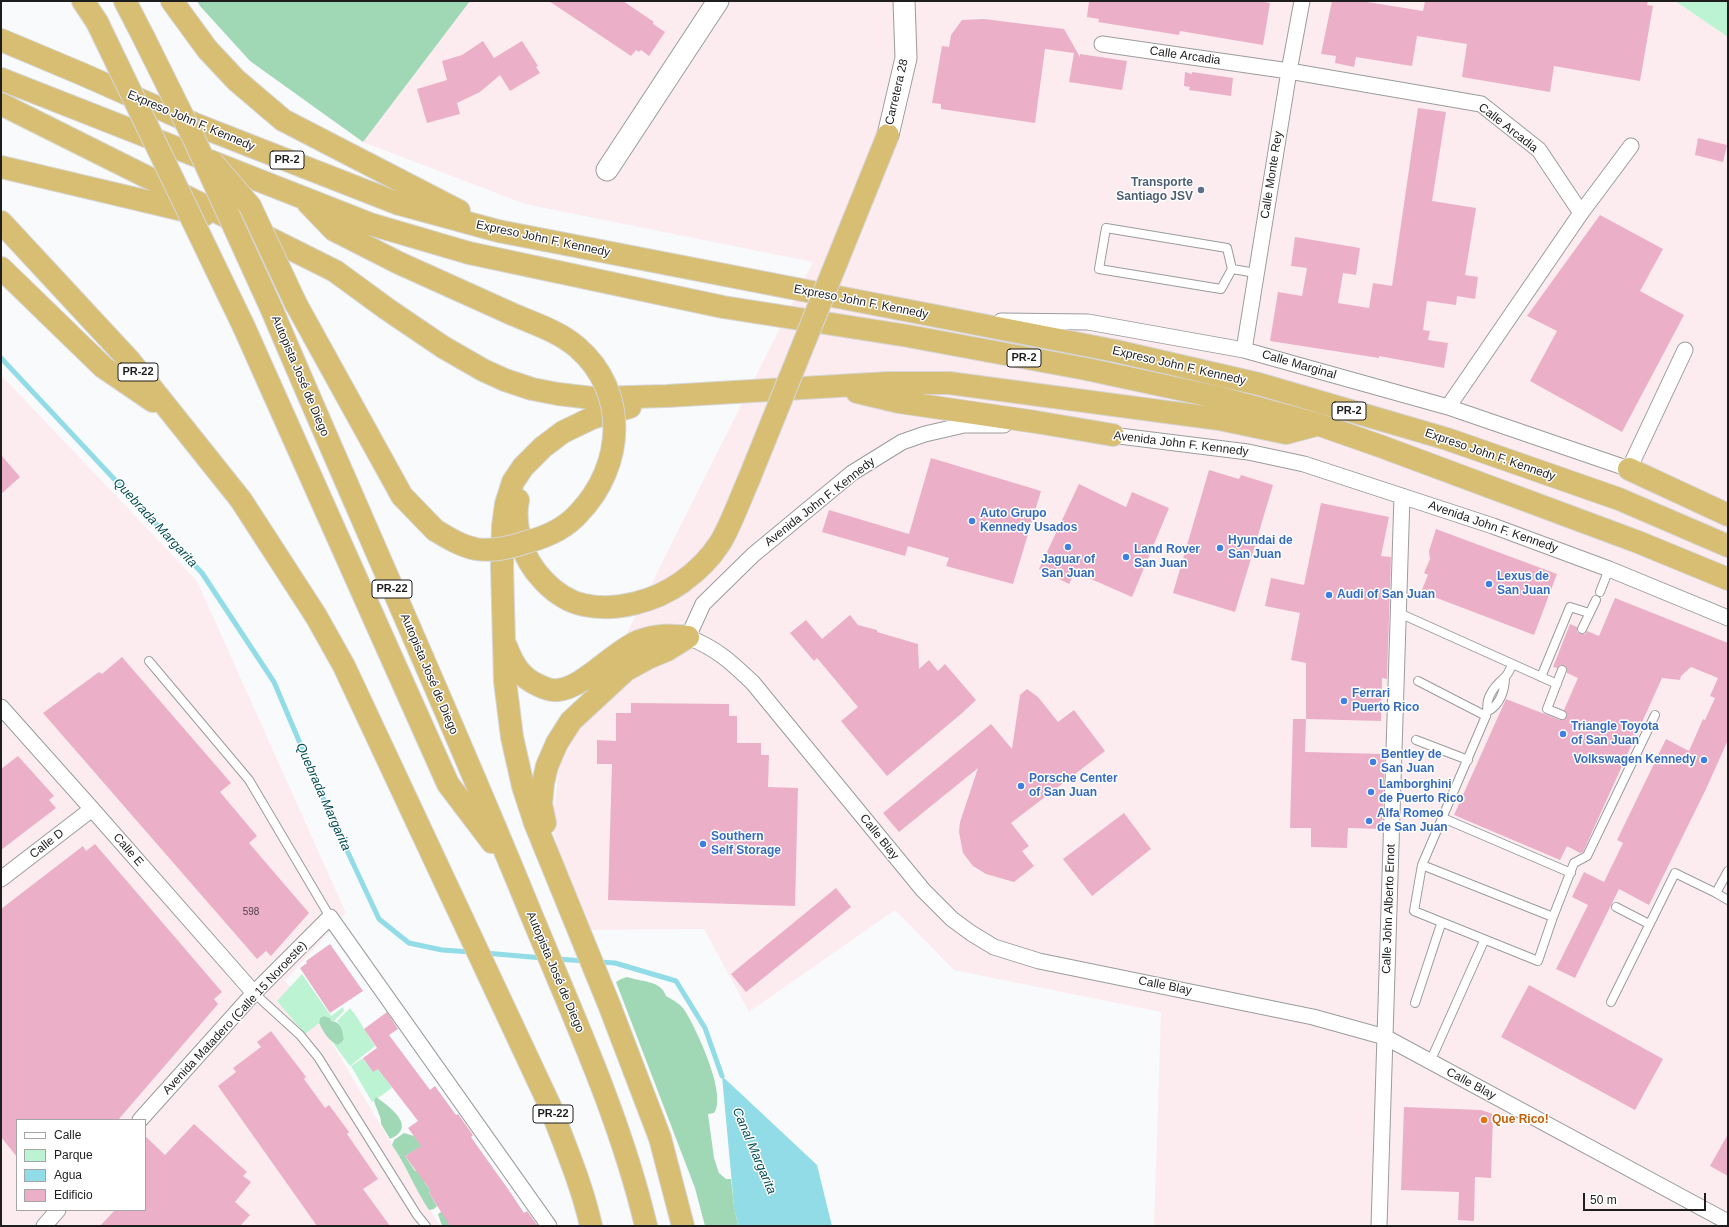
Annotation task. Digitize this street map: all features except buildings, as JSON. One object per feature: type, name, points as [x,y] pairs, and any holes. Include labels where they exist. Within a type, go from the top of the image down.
[{"type":"highway","points":[[83,1],[97,22],[244,327],[448,784],[513,869]]},
{"type":"highway","name":"Autopista José de Diego","points":[[125,1],[195,141],[272,310],[513,869],[596,1069],[621,1137],[646,1226]]},
{"type":"highway","points":[[172,1],[207,49],[236,80],[283,120],[498,231]]},
{"type":"highway","name":"Expreso John F. Kennedy","points":[[1,40],[197,125],[399,204],[498,231],[1116,351],[1259,384],[1447,439],[1619,499],[1728,546]]},
{"type":"highway","name":"Expreso John F. Kennedy","points":[[1,79],[370,224],[469,253],[723,306],[908,336],[1144,380],[1221,398],[1317,424],[1380,446],[1638,542],[1728,579]]},
{"type":"highway","points":[[1,104],[335,271],[443,347],[483,370],[505,380],[532,389],[592,398],[667,396],[888,383],[949,383],[1219,419],[1286,433],[1317,424]]},
{"type":"highway","points":[[543,446],[525,477],[517,505],[519,534],[524,553],[541,577],[560,595],[584,605],[609,607],[637,603],[658,596],[681,583],[697,569],[720,543],[749,479],[888,135]]},
{"type":"highway","points":[[195,141],[250,206],[296,304],[402,496],[435,530],[456,542],[477,549],[514,546],[552,533],[579,515],[591,499],[607,472],[611,459],[615,426],[613,408],[600,373],[577,347],[558,333],[399,263],[334,230],[303,198]]},
{"type":"highway","points":[[1,167],[241,224]]},
{"type":"highway","name":"PR-22","points":[[1,222],[130,361],[174,416],[241,500],[316,616],[344,666],[550,1106],[576,1172],[587,1207],[591,1226]]},
{"type":"highway","points":[[1,268],[103,367],[174,416]]},
{"type":"highway","points":[[833,386],[899,402],[1029,421],[1113,436]]},
{"type":"highway","points":[[667,396],[592,418],[563,432],[543,446],[523,467],[513,482],[506,504],[503,526],[502,567],[505,681],[512,737],[528,801],[564,897],[610,1006],[660,1138],[684,1226]]},
{"type":"highway","points":[[1629,470],[1728,515]]},
{"type":"highway","points":[[504,642],[516,668],[528,680],[544,688],[557,691],[575,685],[619,652],[640,641],[664,635],[688,637]]},
{"type":"highway","points":[[564,897],[548,839],[541,804],[543,783],[547,766],[557,743],[571,721],[626,670],[667,650],[688,637]]},
{"type":"street","points":[[607,170],[718,1]]},
{"type":"street","name":"Carretera 28","points":[[888,135],[906,58],[904,1]]},
{"type":"street","name":"Calle Monte Rey","points":[[1244,350],[1289,71],[1302,1]]},
{"type":"street","name":"Calle Arcadia","points":[[1102,44],[1289,71],[1481,104],[1539,150],[1580,213]]},
{"type":"street","points":[[1448,407],[1580,213],[1631,146]]},
{"type":"street","name":"Calle Marginal","points":[[957,321],[1088,322],[1244,350],[1448,407],[1629,470]]},
{"type":"street","points":[[1629,470],[1685,350]]},
{"type":"street","name":"Avenida John F. Kennedy","points":[[688,637],[703,604],[753,555],[852,473],[902,442],[925,434],[964,425],[1019,426],[1113,436],[1248,452],[1304,464],[1493,526],[1609,569],[1728,618]]},
{"type":"street","name":"Calle John Alberto Ernot","points":[[1379,1226],[1402,496]]},
{"type":"street","name":"Calle Blay","points":[[688,637],[707,645],[720,653],[753,684],[923,890],[952,919],[994,948],[1039,961],[1313,1017],[1386,1037],[1728,1222]]},
{"type":"street","name":"Calle E","points":[[1,707],[92,808],[254,994]]},
{"type":"street","name":"Calle D","points":[[1,879],[92,808]]},
{"type":"street","points":[[330,918],[549,1226]]},
{"type":"street","name":"Avenida Matadero (Calle 15 Noroeste)","points":[[141,1119],[254,994],[330,918]]},
{"type":"street","points":[[44,1226],[57,1211]]},
{"type":"lane","points":[[1106,228],[1227,248],[1232,269],[1221,289],[1099,269],[1106,228]]},
{"type":"lane","points":[[1232,269],[1256,273]]},
{"type":"lane","points":[[1600,592],[1609,569]]},
{"type":"lane","points":[[1582,629],[1596,600]]},
{"type":"lane","points":[[1541,677],[1570,607],[1589,613]]},
{"type":"lane","points":[[1399,613],[1556,684]]},
{"type":"lane","points":[[150,661],[249,780],[330,918]]},
{"type":"lane","points":[[1512,665],[1505,677],[1497,682],[1486,704],[1487,713],[1422,865],[1414,911],[1484,941],[1538,961],[1574,863],[1587,856],[1634,750],[1655,715]]},
{"type":"lane","points":[[1562,670],[1547,709],[1562,715]]},
{"type":"lane","points":[[1418,681],[1487,713]]},
{"type":"lane","points":[[1416,740],[1468,760]]},
{"type":"lane","points":[[1443,818],[1571,873]]},
{"type":"lane","points":[[1422,865],[1553,917]]},
{"type":"lane","points":[[1716,893],[1728,871]]},
{"type":"lane","points":[[1611,1002],[1675,873],[1728,900]]},
{"type":"lane","points":[[1616,908],[1650,924]]},
{"type":"lane","points":[[1415,1003],[1442,924]]},
{"type":"lane","points":[[1430,1062],[1484,941]]},
{"type":"lane","points":[[254,994],[300,1035],[318,1057],[426,1226]]},
{"type":"shaded area","points":[[470,1],[1675,1],[1728,37],[1728,1226],[1154,1226],[1161,1012],[954,970],[895,910],[749,1012],[704,929],[577,930],[552,823],[559,768],[813,262],[525,204],[363,142]]},
{"type":"shaded area","points":[[1,375],[197,581],[346,913],[285,981],[323,1028],[440,1226],[1,1226]]},
{"type":"green space","points":[[197,1],[470,1],[363,142],[250,61]]},
{"type":"green space","points":[[1675,1],[1728,1],[1728,37]]},
{"type":"green space","points":[[302,974],[331,1016],[343,1007],[344,1011],[334,1021],[331,1021],[330,1018],[324,1016],[320,1018],[319,1023],[305,1034],[277,1001]]},
{"type":"green space","points":[[627,977],[655,984],[660,987],[666,996],[677,1002],[685,1011],[703,1046],[714,1078],[717,1092],[717,1104],[714,1113],[708,1114],[714,1158],[719,1173],[726,1179],[731,1179],[738,1226],[705,1226],[695,1188],[616,982]]},
{"type":"green space","points":[[350,1008],[375,1046],[350,1066],[333,1043],[338,1045],[344,1039],[340,1025],[337,1021]]},
{"type":"green space","points":[[324,1016],[330,1018],[331,1021],[337,1023],[341,1027],[344,1039],[338,1045],[329,1039],[319,1023],[320,1018]]},
{"type":"green space","points":[[363,1058],[373,1072],[379,1068],[392,1088],[372,1102],[351,1066]]},
{"type":"green space","points":[[376,1097],[399,1117],[402,1123],[402,1129],[398,1134],[390,1139],[381,1124],[380,1116],[374,1101]]},
{"type":"green space","points":[[404,1133],[414,1136],[422,1146],[405,1156],[415,1171],[427,1164],[428,1179],[424,1182],[431,1191],[429,1193],[437,1206],[434,1209],[429,1210],[392,1145],[394,1140]]},
{"type":"green space","points":[[461,1198],[453,1226],[442,1226],[438,1214]]},
{"type":"water","name":"Canal Margarita","points":[[722,1076],[817,1165],[832,1226],[738,1226],[734,1206]]},
{"type":"waterway","name":"Quebrada Margarita","points":[[1,358],[202,573],[274,682],[330,814],[379,919],[409,943],[442,950],[471,952]]},
{"type":"waterway","name":"Quebrada Margarita","points":[[485,953],[543,958]]},
{"type":"waterway","name":"Quebrada Margarita","points":[[557,959],[585,961]]},
{"type":"waterway","name":"Quebrada Margarita","points":[[599,962],[615,963],[676,981],[705,1028],[722,1076]]},
{"type":"place","name":"Transporte Santiago JSV","points":[[1201,190]]},
{"type":"place","name":"Auto Grupo Kennedy Usados","points":[[972,521]]},
{"type":"place","name":"Jaguar of San Juan","points":[[1068,547]]},
{"type":"place","name":"Hyundai de San Juan","points":[[1220,548]]},
{"type":"place","name":"Land Rover San Juan","points":[[1126,557]]},
{"type":"place","name":"Lexus de San Juan","points":[[1489,584]]},
{"type":"place","name":"Audi of San Juan","points":[[1329,595]]},
{"type":"place","name":"Ferrari Puerto Rico","points":[[1344,701]]},
{"type":"place","name":"Triangle Toyota of San Juan","points":[[1563,734]]},
{"type":"place","name":"Volkswagen Kennedy","points":[[1704,760]]},
{"type":"place","name":"Bentley de San Juan","points":[[1373,762]]},
{"type":"place","name":"Porsche Center of San Juan","points":[[1021,786]]},
{"type":"place","name":"Lamborghini de Puerto Rico","points":[[1371,792]]},
{"type":"place","name":"Alfa Romeo de San Juan","points":[[1369,821]]},
{"type":"place","name":"Southern Self Storage","points":[[703,844]]},
{"type":"place","name":"Que Rico!","points":[[1484,1120]]}]
